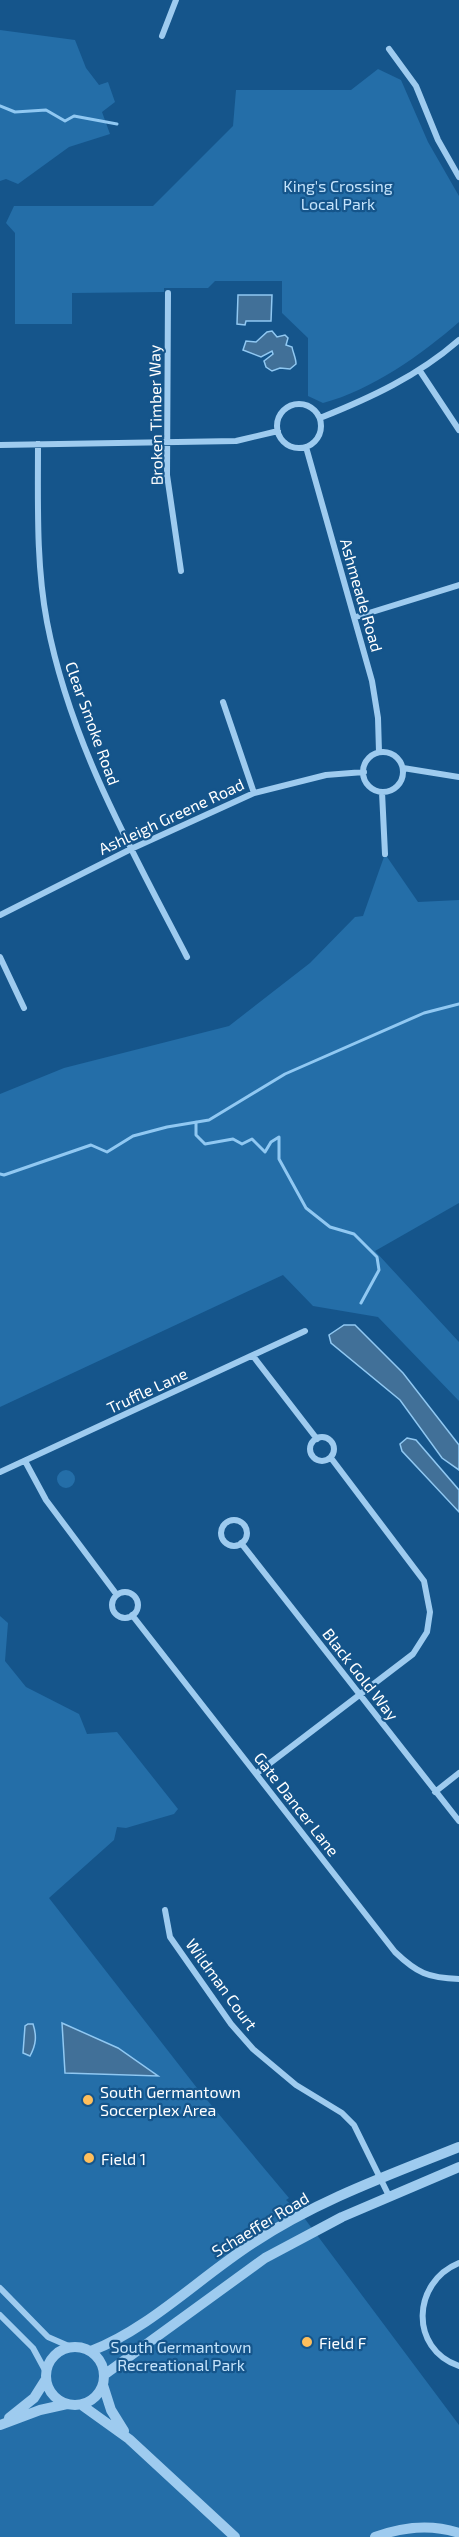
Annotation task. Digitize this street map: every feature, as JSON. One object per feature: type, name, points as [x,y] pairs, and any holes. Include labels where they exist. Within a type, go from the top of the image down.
[{"type":"street","points":[[162,36],[176,0]]},
{"type":"street","points":[[389,49],[416,86],[438,140],[459,177]]},
{"type":"street","name":"Broken Timber Way","points":[[168,293],[167,475],[182,571]]},
{"type":"street","points":[[320,418],[370,398],[420,371],[459,340]]},
{"type":"street","points":[[420,371],[459,430]]},
{"type":"street","points":[[296,404],[311,407],[320,418],[321,425],[317,439],[306,447],[299,448],[285,443],[278,431],[279,417],[289,406],[296,404]]},
{"type":"street","points":[[0,445],[236,441],[278,431]]},
{"type":"street","name":"Clear Smoke Road","points":[[39,444],[40,553],[46,619],[64,693],[82,743],[131,849],[187,957]]},
{"type":"street","name":"Ashmeade Road","points":[[306,447],[356,617],[374,691],[379,752]]},
{"type":"street","points":[[356,617],[459,585]]},
{"type":"street","points":[[223,702],[254,793]]},
{"type":"street","points":[[379,752],[390,753],[399,759],[403,768],[399,784],[392,790],[382,792],[370,787],[364,778],[368,759],[379,752]]},
{"type":"street","points":[[403,768],[459,777]]},
{"type":"street","name":"Ashleigh Greene Road","points":[[0,915],[131,849],[254,793],[326,775],[364,772]]},
{"type":"street","points":[[382,792],[385,854]]},
{"type":"street","points":[[0,957],[24,1008]]},
{"type":"street","name":"Truffle Lane","points":[[0,1472],[305,1331]]},
{"type":"street","points":[[253,1356],[317,1439]]},
{"type":"street","points":[[322,1437],[331,1441],[334,1450],[331,1458],[320,1461],[312,1456],[310,1448],[317,1439],[322,1437]]},
{"type":"street","points":[[257,1773],[413,1654],[427,1632],[429,1604],[424,1581],[331,1458]]},
{"type":"street","name":"Gate Dancer Lane","points":[[25,1461],[46,1500],[117,1595]]},
{"type":"street","name":"Black Gold Way","points":[[237,1520],[245,1526],[247,1535],[241,1544],[231,1545],[223,1540],[221,1530],[227,1522],[237,1520]]},
{"type":"street","name":"Black Gold Way","points":[[241,1544],[459,1821]]},
{"type":"street","name":"Gate Dancer Lane","points":[[129,1593],[136,1598],[137,1607],[132,1615],[122,1617],[114,1611],[113,1601],[117,1595],[129,1593]]},
{"type":"street","name":"Gate Dancer Lane","points":[[132,1615],[395,1953],[416,1972],[440,1978],[459,1979]]},
{"type":"street","points":[[435,1792],[459,1773]]},
{"type":"street","name":"Wildman Court","points":[[165,1910],[171,1937],[231,2024],[254,2049],[296,2085],[348,2119],[389,2196]]},
{"type":"street","name":"Schaeffer Road","points":[[91,2351],[127,2334],[255,2241],[336,2198],[459,2147]]},
{"type":"street","name":"Schaeffer Road","points":[[104,2380],[264,2258],[342,2217],[459,2167]]},
{"type":"street","points":[[459,2263],[447,2267],[437,2276],[429,2287],[423,2305],[425,2330],[430,2342],[446,2360],[459,2366]]},
{"type":"street","points":[[0,2288],[48,2337],[71,2347],[91,2351],[102,2364],[111,2410],[129,2439]]},
{"type":"street","points":[[0,2314],[33,2348],[52,2395],[67,2404]]},
{"type":"street","points":[[0,2425],[34,2398],[54,2355],[71,2347]]},
{"type":"street","points":[[83,2406],[99,2393],[104,2380]]},
{"type":"street","points":[[0,2425],[40,2410],[67,2404],[83,2406],[129,2439],[217,2524],[235,2537]]},
{"type":"street","points":[[375,2537],[396,2530],[416,2528],[459,2533]]},
{"type":"green space","points":[[0,30],[75,40],[86,68],[99,85],[108,82],[115,102],[102,112],[110,134],[69,147],[18,184],[6,179],[0,181]]},
{"type":"green space","name":"King's Crossing Local Park","points":[[378,69],[401,80],[428,142],[459,196],[459,322],[412,359],[360,390],[341,397],[323,403],[308,396],[308,338],[282,313],[282,281],[215,281],[208,288],[164,288],[164,292],[72,293],[72,324],[15,324],[15,233],[6,223],[14,206],[153,206],[233,126],[236,90],[351,90]]},
{"type":"green space","points":[[385,854],[418,902],[459,900],[459,1203],[375,1251],[459,1342],[459,1401],[378,1317],[313,1306],[283,1275],[0,1407],[0,1094],[64,1068],[229,1026],[310,963],[355,917],[363,916]]},
{"type":"green space","points":[[66,1470],[72,1473],[75,1479],[72,1485],[66,1488],[60,1485],[57,1479],[60,1473]]},
{"type":"green space","name":"South Germantown Recreational Park","points":[[0,1616],[8,1623],[5,1661],[26,1687],[79,1714],[87,1734],[117,1732],[178,1809],[174,1814],[126,1828],[117,1827],[114,1840],[49,1898],[197,2088],[289,2198],[286,2200],[302,2215],[459,2425],[459,2537],[0,2537]]},
{"type":"shaded area","points":[[238,295],[272,295],[271,321],[246,321],[245,325],[237,324]]},
{"type":"shaded area","points":[[272,331],[277,337],[285,335],[288,338],[286,345],[292,347],[296,362],[290,369],[280,368],[272,371],[266,367],[264,361],[273,354],[272,351],[261,357],[243,350],[246,341],[256,342],[267,332]]},
{"type":"shaded area","points":[[344,1325],[355,1325],[403,1373],[459,1445],[459,1470],[442,1458],[400,1400],[331,1343],[329,1335]]},
{"type":"shaded area","points":[[407,1438],[416,1440],[459,1490],[459,1512],[402,1451],[400,1444]]},
{"type":"shaded area","points":[[62,2023],[118,2048],[158,2076],[65,2073]]},
{"type":"shaded area","points":[[33,2024],[35,2036],[35,2044],[30,2056],[23,2053],[25,2026]]},
{"type":"waterway","points":[[0,106],[15,112],[46,110],[65,121],[74,116],[117,124]]},
{"type":"waterway","points":[[0,1174],[4,1175],[91,1145],[107,1152],[133,1136],[167,1127],[209,1120],[285,1074],[424,1013],[459,1004]]},
{"type":"waterway","points":[[196,1122],[196,1135],[205,1144],[233,1139],[242,1144],[252,1139],[265,1152],[271,1142],[279,1137],[279,1159],[306,1208],[330,1227],[354,1234],[377,1257],[379,1270],[361,1303]]},
{"type":"place","name":"South Germantown Soccerplex Area","points":[[88,2100]]},
{"type":"place","name":"Field 1","points":[[89,2158]]},
{"type":"place","name":"Field F","points":[[307,2342]]}]
